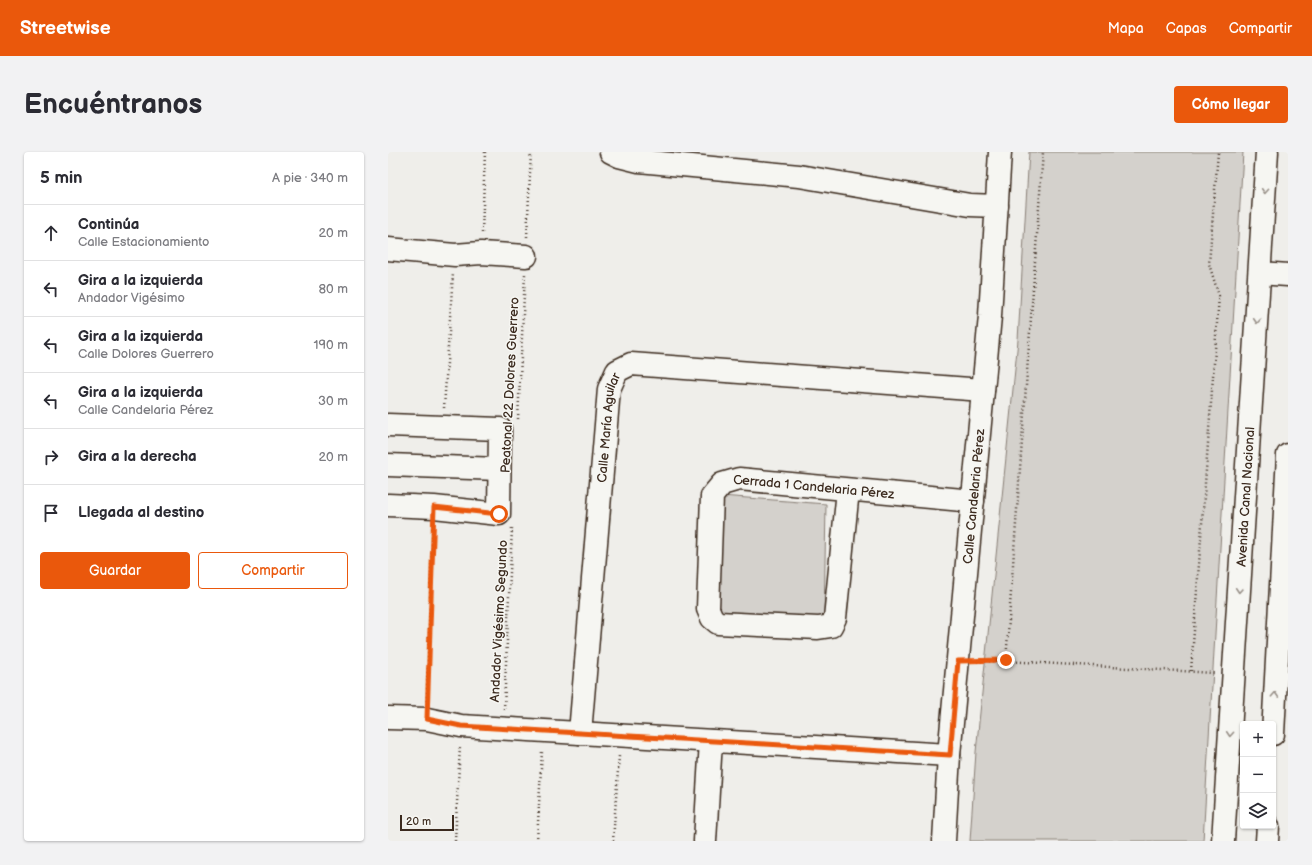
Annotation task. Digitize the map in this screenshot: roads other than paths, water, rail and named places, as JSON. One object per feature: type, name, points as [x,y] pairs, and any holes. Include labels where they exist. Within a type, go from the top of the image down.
[{"type":"street","points":[[611,152],[619,156],[639,161],[799,176],[970,205],[997,206]]},
{"type":"street","name":"Calle Candelaria Pérez","points":[[944,841],[958,661],[990,316],[1000,152]]},
{"type":"street","name":"Avenida Canal Nacional","points":[[1223,841],[1267,152]]},
{"type":"street","points":[[388,248],[455,255],[481,253],[526,256]]},
{"type":"street","points":[[1260,273],[1288,275]]},
{"type":"street","name":"Calle María Aguilar","points":[[580,733],[609,389],[617,371],[631,364],[983,390]]},
{"type":"street","points":[[388,425],[500,429],[499,514],[434,507],[388,505]]},
{"type":"street","points":[[1274,721],[1288,455]]},
{"type":"street","points":[[388,465],[499,469]]},
{"type":"street","name":"Cerrada 1 Candelaria Pérez","points":[[848,490],[835,618],[831,626],[818,628],[718,624],[712,618],[708,609],[712,496],[722,484],[740,478],[848,490],[973,501]]},
{"type":"street","points":[[388,718],[427,719],[461,726],[950,755]]},
{"type":"street","points":[[706,841],[711,741]]},
{"type":"street","points":[[1267,841],[1268,829]]}]
